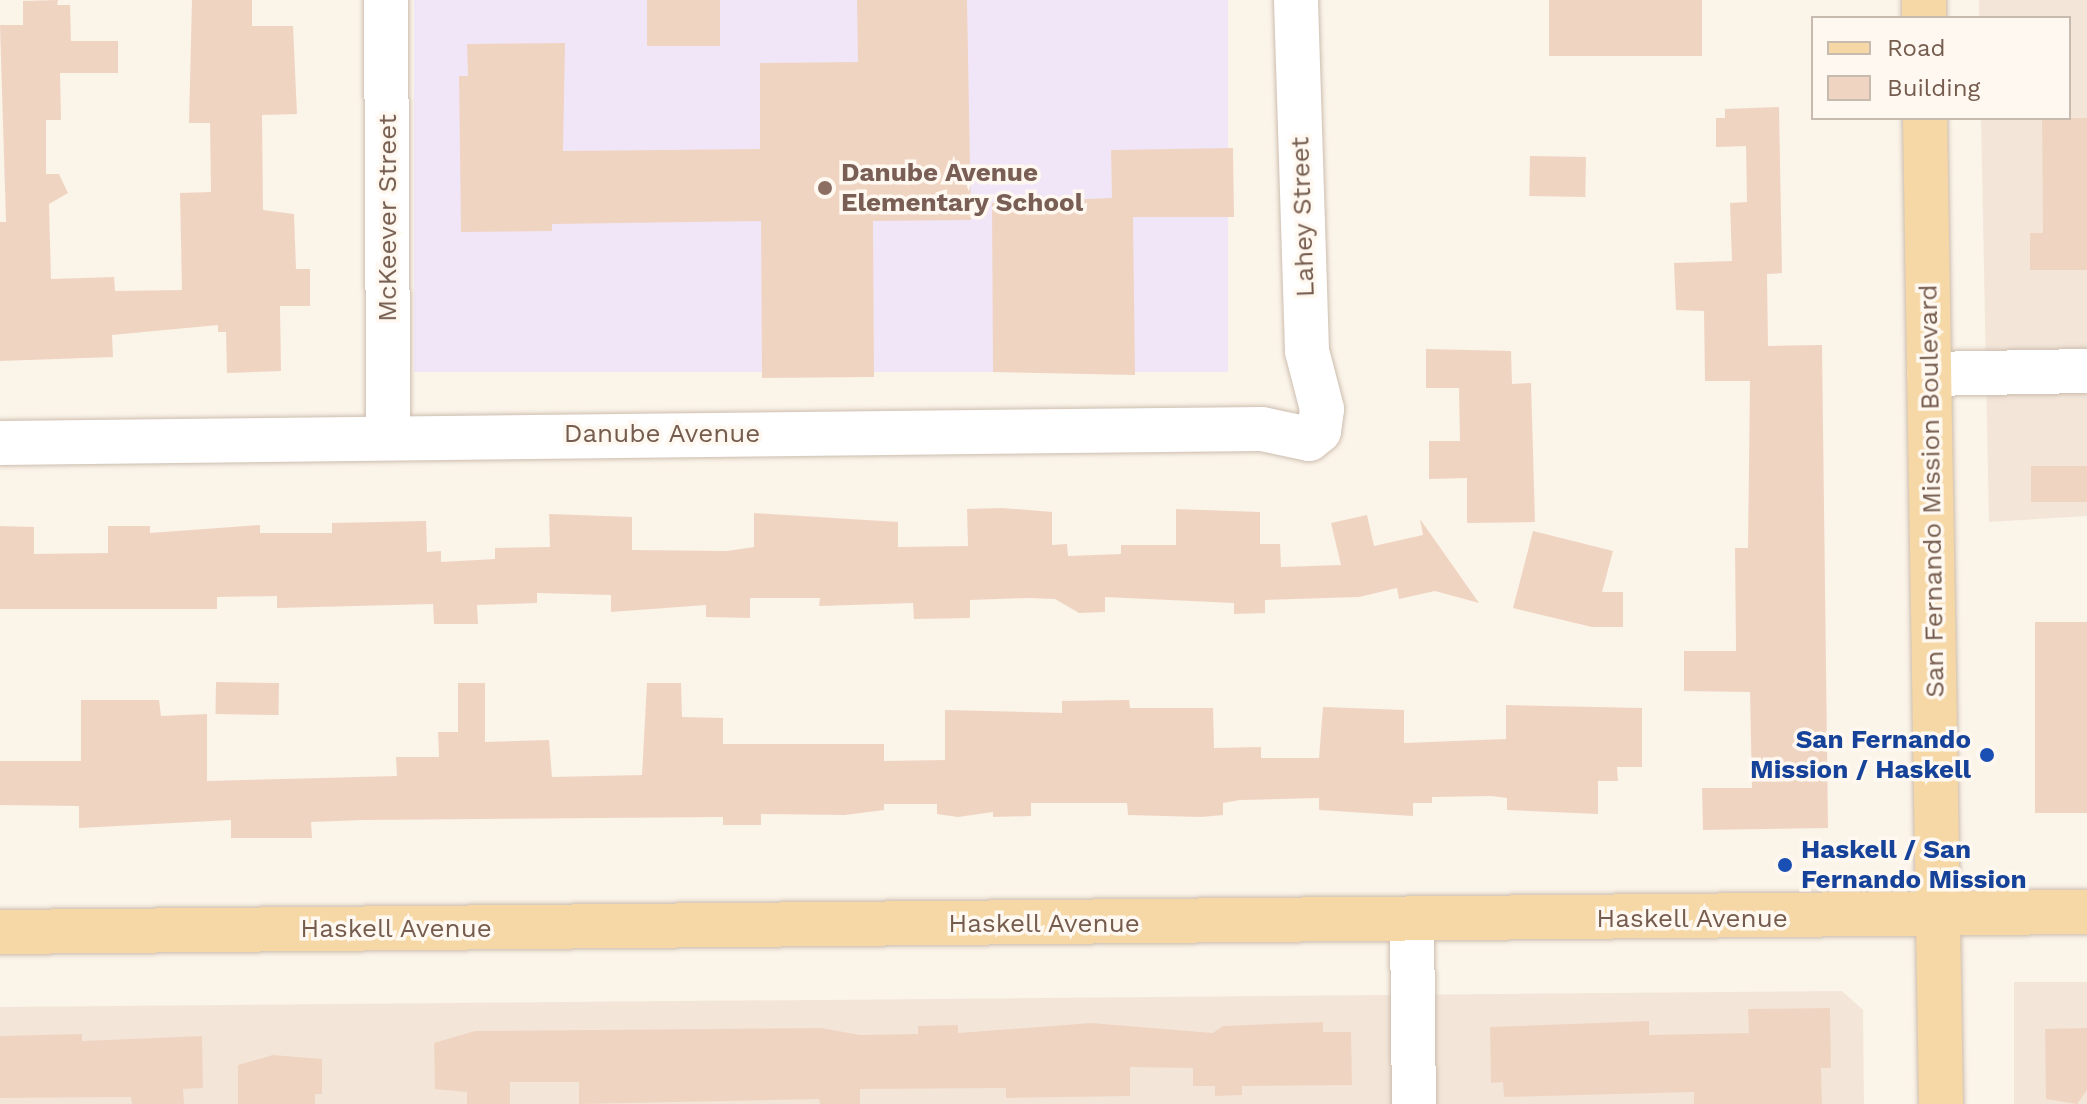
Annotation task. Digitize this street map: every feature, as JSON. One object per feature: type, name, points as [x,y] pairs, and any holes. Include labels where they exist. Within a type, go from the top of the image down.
[{"type":"main road","name":"San Fernando Mission Boulevard","points":[[1925,120],[1941,1104]]},
{"type":"main road","name":"Haskell Avenue","points":[[0,932],[1412,921],[2087,912]]},
{"type":"street","name":"McKeever Street","points":[[386,0],[388,437]]},
{"type":"street","name":"Lahey Street","points":[[1296,0],[1306,337],[1321,398],[1319,431]]},
{"type":"street","points":[[1929,374],[2087,371]]},
{"type":"street","name":"Danube Avenue","points":[[0,443],[1262,429],[1299,439],[1319,431]]},
{"type":"street","points":[[1412,921],[1414,1104]]},
{"type":"shaded area","name":"Danube Avenue Elementary School","points":[[414,0],[1228,0],[1228,372],[414,372]]},
{"type":"shaded area","points":[[1979,0],[2087,0],[2087,516],[1989,522],[1981,120],[2071,120],[2071,16],[1979,16]]},
{"type":"shaded area","points":[[2014,982],[2087,982],[2087,1104],[2014,1104]]},
{"type":"shaded area","points":[[1842,991],[1863,1010],[1864,1104],[0,1104],[0,1007]]},
{"type":"building","points":[[58,0],[57,5],[70,5],[71,41],[118,41],[118,73],[60,73],[61,120],[46,120],[46,174],[59,174],[68,193],[49,204],[51,279],[114,277],[115,291],[182,290],[180,193],[211,192],[210,123],[189,123],[192,0],[252,0],[252,26],[293,26],[297,114],[262,115],[263,210],[294,214],[296,269],[310,269],[310,306],[280,306],[281,371],[227,373],[226,332],[218,332],[218,325],[112,335],[113,357],[0,361],[0,222],[6,222],[0,25],[23,25],[23,1]]},
{"type":"building","points":[[647,0],[720,0],[720,46],[647,46]]},
{"type":"building","points":[[857,0],[967,0],[971,220],[873,221],[874,377],[762,378],[761,221],[552,224],[552,231],[461,232],[459,76],[468,76],[467,44],[565,43],[563,151],[760,149],[760,63],[858,62]]},
{"type":"building","points":[[1549,0],[1702,0],[1702,56],[1549,56]]},
{"type":"building","points":[[1779,107],[1782,273],[1767,274],[1768,346],[1822,345],[1828,828],[1703,830],[1702,788],[1752,788],[1750,692],[1684,691],[1684,651],[1736,651],[1735,548],[1748,548],[1750,381],[1705,381],[1704,311],[1676,310],[1674,263],[1732,261],[1730,203],[1747,202],[1746,146],[1716,147],[1716,118],[1725,118],[1725,109]]},
{"type":"building","points":[[2087,118],[2087,270],[2030,270],[2030,233],[2043,233],[2042,120]]},
{"type":"building","points":[[1233,148],[1234,217],[1133,217],[1135,375],[993,372],[992,203],[1112,198],[1111,150]]},
{"type":"building","points":[[1530,156],[1586,157],[1585,197],[1529,196]]},
{"type":"building","points":[[1426,349],[1511,351],[1512,384],[1531,383],[1535,522],[1467,523],[1467,478],[1429,479],[1429,441],[1460,441],[1459,388],[1426,388]]},
{"type":"building","points":[[2031,466],[2087,466],[2087,502],[2031,502]]},
{"type":"building","points":[[967,509],[1052,512],[1052,545],[1067,544],[1068,556],[1121,554],[1121,545],[1176,545],[1176,509],[1260,512],[1260,544],[1280,544],[1281,567],[1341,565],[1331,523],[1367,515],[1374,546],[1423,535],[1420,519],[1479,603],[1435,591],[1399,599],[1397,588],[1359,597],[1265,600],[1265,613],[1234,614],[1234,603],[1105,597],[1105,612],[1079,613],[1055,599],[1028,598],[970,600],[970,618],[914,619],[913,603],[819,606],[820,598],[750,598],[750,618],[706,617],[706,605],[611,612],[611,595],[537,593],[537,603],[477,605],[478,624],[434,624],[433,604],[277,608],[277,596],[217,597],[217,609],[0,609],[0,526],[34,527],[34,554],[108,553],[108,526],[150,526],[150,533],[260,525],[260,533],[332,533],[332,523],[426,521],[427,552],[441,551],[441,562],[495,559],[495,548],[550,547],[549,514],[632,517],[632,550],[727,551],[754,547],[754,513],[898,522],[898,547],[968,546]]},
{"type":"building","points":[[1533,531],[1613,551],[1602,592],[1623,592],[1623,627],[1592,627],[1513,608]]},
{"type":"building","points":[[2035,622],[2087,622],[2087,813],[2035,813]]},
{"type":"building","points":[[216,682],[279,683],[278,715],[215,714]]},
{"type":"building","points":[[458,683],[485,683],[485,742],[549,740],[552,777],[642,775],[647,683],[681,683],[682,717],[723,718],[723,744],[884,744],[884,761],[945,760],[945,710],[1062,713],[1062,701],[1129,700],[1130,708],[1213,708],[1214,748],[1261,747],[1261,758],[1319,758],[1323,707],[1404,710],[1404,743],[1506,739],[1506,705],[1642,708],[1642,767],[1617,767],[1618,781],[1598,781],[1598,814],[1507,810],[1507,798],[1491,796],[1432,797],[1432,803],[1413,803],[1413,816],[1319,810],[1319,798],[1240,800],[1223,803],[1223,815],[1201,817],[1128,815],[1127,803],[1031,803],[1031,816],[993,817],[993,812],[958,817],[937,814],[937,804],[884,804],[884,810],[845,815],[761,814],[761,825],[723,825],[723,817],[363,820],[311,822],[312,838],[231,838],[231,820],[79,828],[79,806],[0,805],[0,761],[81,761],[81,700],[159,700],[161,716],[207,714],[207,781],[397,776],[396,757],[439,757],[438,732],[458,732]]},
{"type":"building","points":[[1830,1008],[1831,1068],[1821,1068],[1822,1104],[1694,1104],[1694,1092],[1504,1097],[1503,1082],[1491,1083],[1490,1027],[1649,1021],[1649,1035],[1749,1033],[1748,1009]]},
{"type":"building","points":[[1323,1022],[1323,1032],[1351,1032],[1352,1085],[1242,1086],[1242,1095],[1215,1096],[1215,1086],[1193,1086],[1193,1068],[1130,1067],[1130,1096],[1006,1098],[1006,1088],[860,1089],[860,1104],[820,1104],[819,1099],[579,1104],[579,1082],[510,1082],[510,1104],[467,1104],[467,1092],[435,1089],[434,1043],[475,1031],[821,1028],[860,1035],[918,1034],[918,1026],[958,1025],[958,1033],[1091,1023],[1213,1033],[1223,1026]]},
{"type":"building","points":[[2087,1028],[2087,1090],[2077,1104],[2046,1099],[2045,1029]]},
{"type":"building","points":[[82,1034],[82,1041],[202,1036],[203,1088],[183,1089],[184,1104],[132,1104],[131,1097],[0,1098],[0,1036]]},
{"type":"building","points":[[273,1055],[322,1059],[322,1094],[315,1094],[315,1104],[238,1104],[238,1065]]},
{"type":"place","name":"Danube Avenue Elementary School","points":[[825,188]]},
{"type":"place","name":"San Fernando Mission / Haskell","points":[[1987,755]]},
{"type":"place","name":"Haskell / San Fernando Mission","points":[[1785,865]]}]
